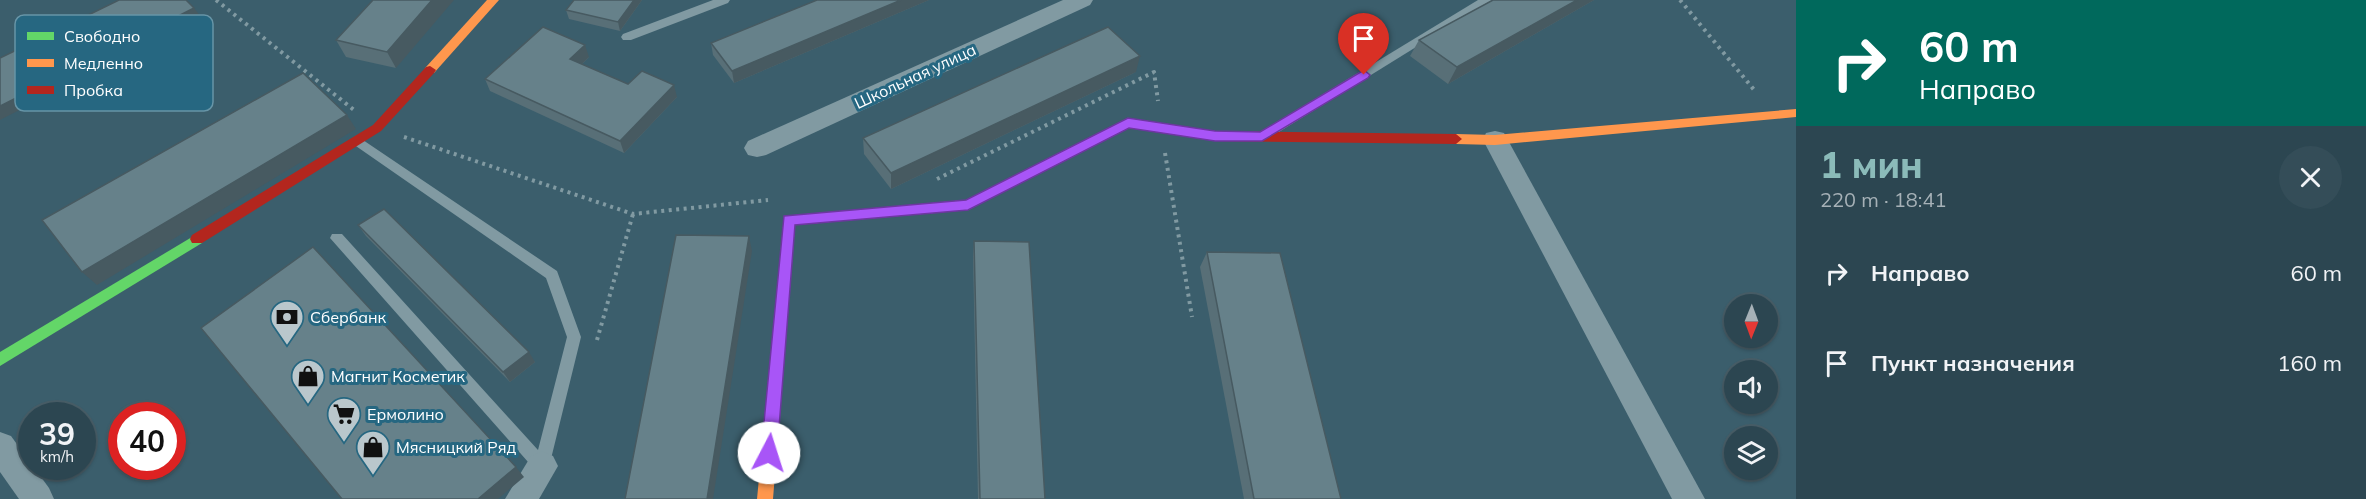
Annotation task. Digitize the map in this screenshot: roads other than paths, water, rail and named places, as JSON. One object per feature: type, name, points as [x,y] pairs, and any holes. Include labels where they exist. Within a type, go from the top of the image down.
[{"type":"street","points":[[0,360],[377,128],[494,0]]},
{"type":"street","name":"Школьная улица","points":[[757,148],[1075,1]]},
{"type":"street","points":[[765,499],[789,220],[968,205],[1128,123],[1215,136],[1495,140],[1796,113]]},
{"type":"street","points":[[1495,140],[1689,499]]},
{"type":"street","points":[[0,446],[38,499]]},
{"type":"street","points":[[521,499],[542,466]]},
{"type":"lane","points":[[627,37],[724,0]]},
{"type":"lane","points":[[1262,137],[1486,0]]},
{"type":"lane","points":[[357,141],[552,275],[574,338],[542,466]]},
{"type":"lane","points":[[337,238],[542,466]]},
{"type":"place","name":"Сбербанк","points":[[287,346]]},
{"type":"place","name":"Магнит Косметик","points":[[308,405]]},
{"type":"place","name":"Ермолино","points":[[344,443]]},
{"type":"place","name":"Мясницкий Ряд","points":[[373,476]]}]
